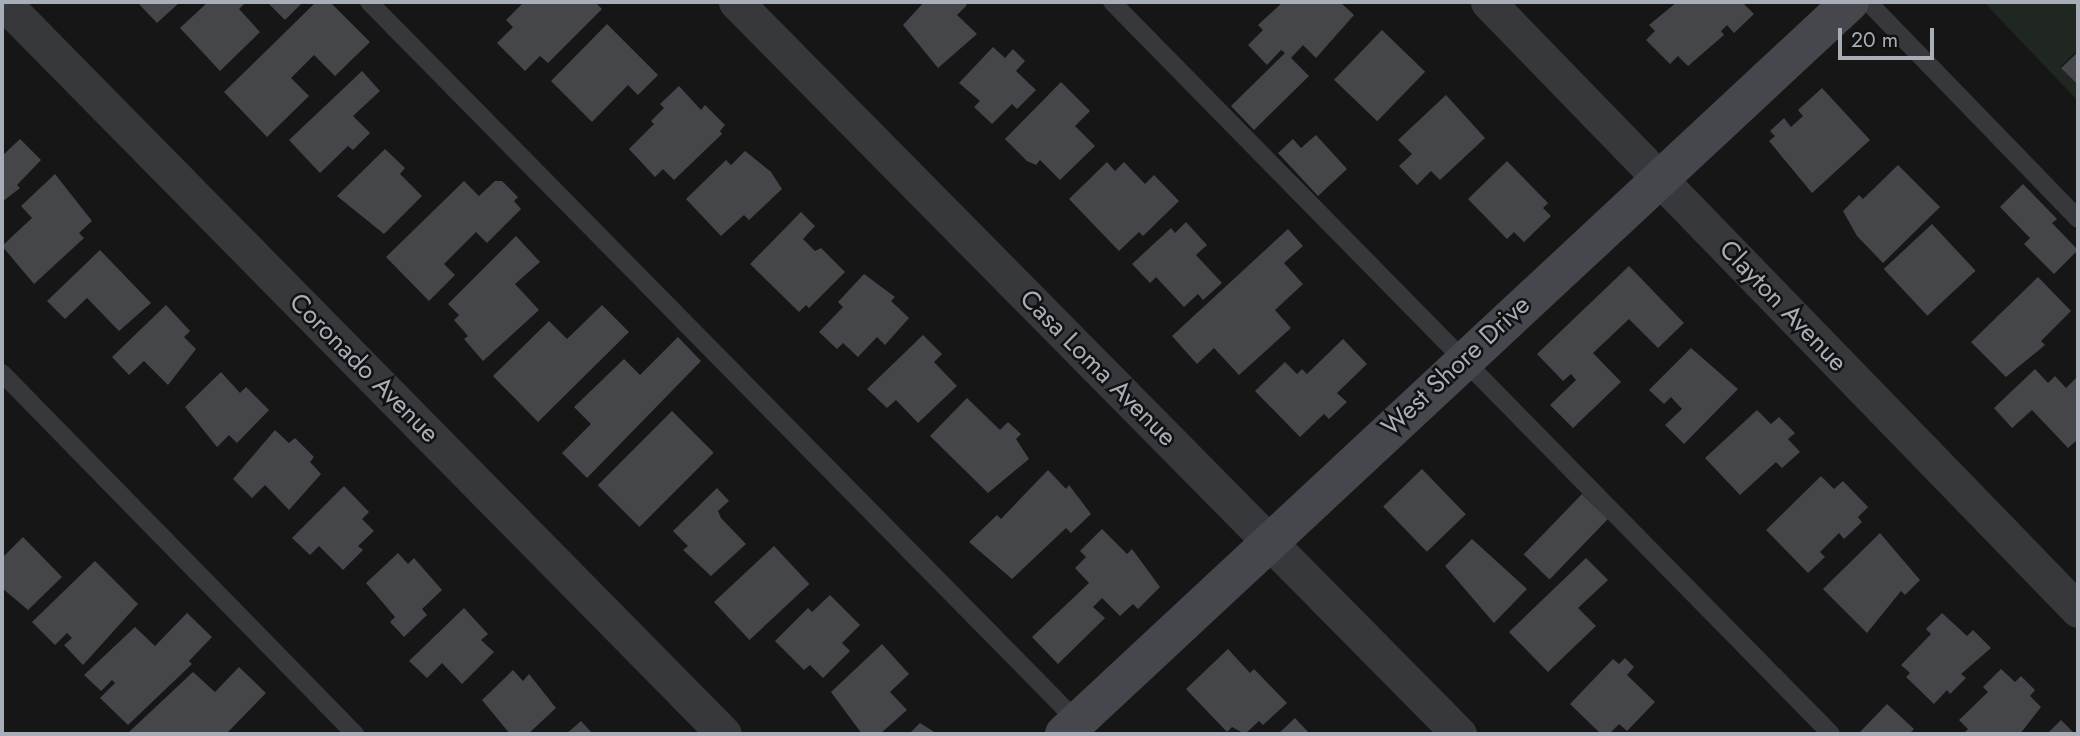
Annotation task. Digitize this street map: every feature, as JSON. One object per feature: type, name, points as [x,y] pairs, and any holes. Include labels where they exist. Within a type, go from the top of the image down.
[{"type":"street","name":"Casa Loma Avenue","points":[[736,2],[1459,734]]},
{"type":"street","name":"Clayton Avenue","points":[[1488,2],[2078,610]]},
{"type":"street","name":"West Shore Drive","points":[[1077,730],[1270,541],[1463,358],[1850,2]]},
{"type":"street","name":"Coronado Avenue","points":[[10,9],[724,734]]},
{"type":"lane","points":[[369,2],[1077,730]]},
{"type":"lane","points":[[1112,2],[1831,734]]},
{"type":"lane","points":[[1868,2],[2078,219]]},
{"type":"lane","points":[[2,373],[355,734]]},
{"type":"shaded area","points":[[1984,2],[2078,2],[2078,50],[2060,67],[2078,86],[2078,101]]},
{"type":"building","points":[[137,2],[180,2],[157,23]]},
{"type":"building","points":[[208,2],[246,2],[239,9],[260,32],[220,71],[180,28]]},
{"type":"building","points":[[267,2],[303,2],[285,20]]},
{"type":"building","points":[[316,2],[330,2],[370,42],[335,76],[314,55],[291,78],[309,96],[267,137],[224,92]]},
{"type":"building","points":[[524,2],[595,2],[602,9],[548,63],[540,56],[525,71],[497,43],[513,27],[506,20]]},
{"type":"building","points":[[924,2],[964,2],[967,5],[957,15],[977,34],[938,68],[903,25]]},
{"type":"building","points":[[1283,2],[1340,2],[1354,15],[1316,58],[1303,45],[1291,58],[1309,76],[1254,130],[1231,106],[1285,53],[1281,50],[1267,65],[1248,45],[1263,30],[1258,25]]},
{"type":"building","points":[[1677,2],[1742,2],[1754,14],[1734,33],[1727,25],[1721,31],[1724,35],[1688,66],[1678,56],[1670,64],[1646,40],[1655,31],[1649,25]]},
{"type":"building","points":[[607,24],[658,75],[638,95],[628,85],[592,122],[551,81]]},
{"type":"building","points":[[1382,30],[1425,72],[1377,121],[1334,80]]},
{"type":"building","points":[[993,47],[1005,58],[1013,49],[1025,61],[1016,71],[1036,90],[1017,109],[1012,104],[992,124],[974,107],[980,101],[959,83]]},
{"type":"building","points":[[2078,52],[2078,85],[2061,68]]},
{"type":"building","points":[[362,71],[380,91],[353,116],[370,133],[353,150],[348,146],[320,173],[289,140]]},
{"type":"building","points":[[1061,82],[1090,111],[1075,126],[1095,146],[1060,180],[1040,160],[1036,165],[1027,161],[1005,139]]},
{"type":"building","points":[[679,86],[701,110],[705,105],[725,125],[720,131],[722,134],[674,180],[663,169],[655,177],[629,149],[654,124],[651,121],[664,108],[660,104]]},
{"type":"building","points":[[1822,88],[1870,140],[1812,193],[1769,141],[1775,136],[1770,131],[1784,118],[1791,127],[1803,116],[1798,110]]},
{"type":"building","points":[[1446,95],[1485,138],[1440,180],[1431,171],[1417,185],[1399,166],[1412,154],[1398,140]]},
{"type":"building","points":[[1316,135],[1347,169],[1318,196],[1278,153],[1293,139],[1301,148]]},
{"type":"building","points":[[20,139],[41,160],[17,185],[20,188],[2,202],[2,156]]},
{"type":"building","points":[[385,149],[405,168],[400,174],[422,196],[384,234],[337,196]]},
{"type":"building","points":[[745,151],[771,172],[782,189],[749,220],[744,215],[721,236],[686,199],[726,160],[731,165]]},
{"type":"building","points":[[1507,161],[1548,203],[1543,208],[1551,216],[1524,242],[1514,232],[1507,239],[1468,199]]},
{"type":"building","points":[[1107,162],[1115,171],[1124,162],[1145,184],[1154,175],[1179,201],[1143,236],[1139,232],[1119,251],[1069,199]]},
{"type":"building","points":[[1898,165],[1940,207],[1883,263],[1857,236],[1843,211],[1859,195],[1863,199]]},
{"type":"building","points":[[55,174],[92,221],[79,233],[84,238],[34,284],[2,246],[32,218],[21,206]]},
{"type":"building","points":[[464,181],[479,196],[495,181],[502,181],[518,197],[514,201],[521,209],[487,243],[476,232],[444,264],[455,275],[429,301],[386,257]]},
{"type":"building","points":[[2023,184],[2057,219],[2052,223],[2078,250],[2054,274],[2024,244],[2030,238],[2000,207]]},
{"type":"building","points":[[801,212],[815,226],[803,239],[815,251],[821,248],[845,272],[809,308],[806,305],[799,312],[750,264]]},
{"type":"building","points":[[1186,222],[1207,245],[1196,255],[1222,283],[1203,300],[1198,294],[1184,307],[1156,277],[1150,283],[1132,264],[1171,228],[1175,233]]},
{"type":"building","points":[[1932,224],[1976,271],[1927,316],[1884,269]]},
{"type":"building","points":[[1288,229],[1303,246],[1284,263],[1303,284],[1275,310],[1291,328],[1239,375],[1214,348],[1197,364],[1172,336]]},
{"type":"building","points":[[516,236],[540,262],[515,284],[539,310],[483,361],[464,339],[468,336],[454,320],[459,315],[448,304]]},
{"type":"building","points":[[100,250],[151,303],[119,331],[87,298],[65,319],[47,301]]},
{"type":"building","points":[[1629,266],[1684,323],[1658,348],[1629,319],[1593,353],[1621,382],[1573,428],[1550,405],[1576,380],[1571,374],[1563,381],[1537,354]]},
{"type":"building","points":[[864,274],[895,297],[891,301],[909,318],[885,345],[877,337],[858,357],[843,343],[837,349],[819,332],[843,307],[838,302]]},
{"type":"building","points":[[2038,277],[2071,311],[2041,341],[2045,345],[2006,377],[1971,342]]},
{"type":"building","points":[[166,305],[190,331],[184,337],[196,349],[168,385],[144,361],[129,375],[112,357]]},
{"type":"building","points":[[602,305],[629,332],[538,422],[493,376],[549,321],[567,339]]},
{"type":"building","points":[[923,335],[942,354],[934,362],[957,386],[918,423],[896,400],[887,408],[867,389]]},
{"type":"building","points":[[678,337],[701,361],[587,478],[562,453],[591,424],[574,407],[624,359],[640,375]]},
{"type":"building","points":[[1343,339],[1367,364],[1337,393],[1347,402],[1329,419],[1324,414],[1300,437],[1255,391],[1285,362],[1297,374],[1302,369],[1307,374]]},
{"type":"building","points":[[1691,348],[1738,389],[1684,444],[1665,425],[1682,409],[1671,397],[1664,404],[1649,390]]},
{"type":"building","points":[[2035,369],[2048,383],[2055,376],[2066,388],[2078,376],[2078,439],[2068,448],[2032,410],[2012,428],[1994,408]]},
{"type":"building","points":[[221,372],[240,393],[246,387],[269,410],[237,443],[229,435],[217,447],[185,407]]},
{"type":"building","points":[[967,398],[1000,430],[1008,422],[1021,434],[1016,439],[1029,459],[988,493],[930,436]]},
{"type":"building","points":[[1757,410],[1771,424],[1779,417],[1795,433],[1788,439],[1800,452],[1782,468],[1776,462],[1740,495],[1705,458]]},
{"type":"building","points":[[672,411],[714,453],[639,527],[598,485]]},
{"type":"building","points":[[275,430],[289,443],[295,438],[314,457],[310,462],[321,474],[289,510],[265,485],[252,498],[233,479]]},
{"type":"building","points":[[1422,469],[1466,514],[1427,552],[1383,507]]},
{"type":"building","points":[[1048,470],[1066,489],[1069,485],[1091,514],[1071,533],[1066,528],[1012,579],[969,542],[997,515],[1001,519]]},
{"type":"building","points":[[1821,476],[1834,489],[1843,481],[1868,507],[1858,517],[1862,522],[1844,539],[1839,533],[1820,552],[1825,557],[1808,573],[1766,530]]},
{"type":"building","points":[[344,486],[369,512],[362,519],[374,531],[358,546],[363,550],[343,570],[319,546],[310,555],[292,538]]},
{"type":"building","points":[[717,488],[729,501],[718,511],[721,518],[746,544],[711,576],[683,550],[688,546],[673,531]]},
{"type":"building","points":[[1582,494],[1608,519],[1550,579],[1524,554]]},
{"type":"building","points":[[1102,529],[1127,554],[1132,549],[1160,587],[1138,609],[1133,604],[1120,616],[1102,598],[1093,607],[1105,618],[1058,664],[1032,637],[1089,583],[1075,568],[1086,557],[1080,551]]},
{"type":"building","points":[[1880,533],[1920,580],[1905,595],[1901,591],[1867,633],[1823,589]]},
{"type":"building","points":[[23,537],[62,577],[28,610],[2,588],[2,558]]},
{"type":"building","points":[[1472,539],[1527,589],[1494,623],[1445,566]]},
{"type":"building","points":[[774,546],[809,584],[749,640],[714,602]]},
{"type":"building","points":[[398,553],[408,564],[414,558],[442,590],[422,609],[427,615],[404,637],[390,622],[395,617],[366,583]]},
{"type":"building","points":[[1586,558],[1608,580],[1578,608],[1596,626],[1548,672],[1509,632]]},
{"type":"building","points":[[95,561],[138,604],[83,665],[64,645],[72,638],[67,633],[55,645],[32,622]]},
{"type":"building","points":[[830,595],[860,625],[842,643],[850,651],[823,678],[810,665],[804,670],[775,641],[808,608],[812,612]]},
{"type":"building","points":[[464,608],[488,634],[481,640],[494,652],[462,684],[442,663],[427,678],[409,661]]},
{"type":"building","points":[[187,613],[212,637],[189,661],[192,664],[128,725],[100,698],[115,683],[112,680],[101,691],[84,675],[135,627],[155,646]]},
{"type":"building","points":[[1942,613],[1967,636],[1973,630],[1991,648],[1961,674],[1966,678],[1950,694],[1947,690],[1934,704],[1906,677],[1910,673],[1901,665],[1931,634],[1926,629]]},
{"type":"building","points":[[882,644],[909,674],[890,692],[907,710],[880,734],[862,734],[831,692]]},
{"type":"building","points":[[1228,649],[1250,673],[1254,669],[1287,703],[1263,725],[1259,721],[1245,734],[1232,727],[1227,732],[1186,689]]},
{"type":"building","points":[[1625,658],[1634,667],[1627,675],[1655,702],[1627,731],[1619,724],[1609,734],[1601,734],[1570,704],[1613,659],[1619,664]]},
{"type":"building","points":[[239,667],[266,693],[226,734],[129,732],[193,672],[215,692]]},
{"type":"building","points":[[2001,669],[2015,682],[2021,676],[2035,690],[2030,696],[2041,707],[2020,734],[1963,734],[1968,729],[1959,720],[1988,692],[1983,687]]},
{"type":"building","points":[[513,670],[523,681],[529,674],[556,708],[528,734],[510,734],[482,700]]},
{"type":"building","points":[[1887,704],[1914,729],[1909,734],[1858,734]]},
{"type":"building","points":[[1295,718],[1310,734],[1278,734]]},
{"type":"building","points":[[2061,720],[2075,734],[2047,734]]},
{"type":"building","points":[[581,721],[593,734],[566,734]]},
{"type":"building","points":[[920,723],[936,733],[909,734]]}]
